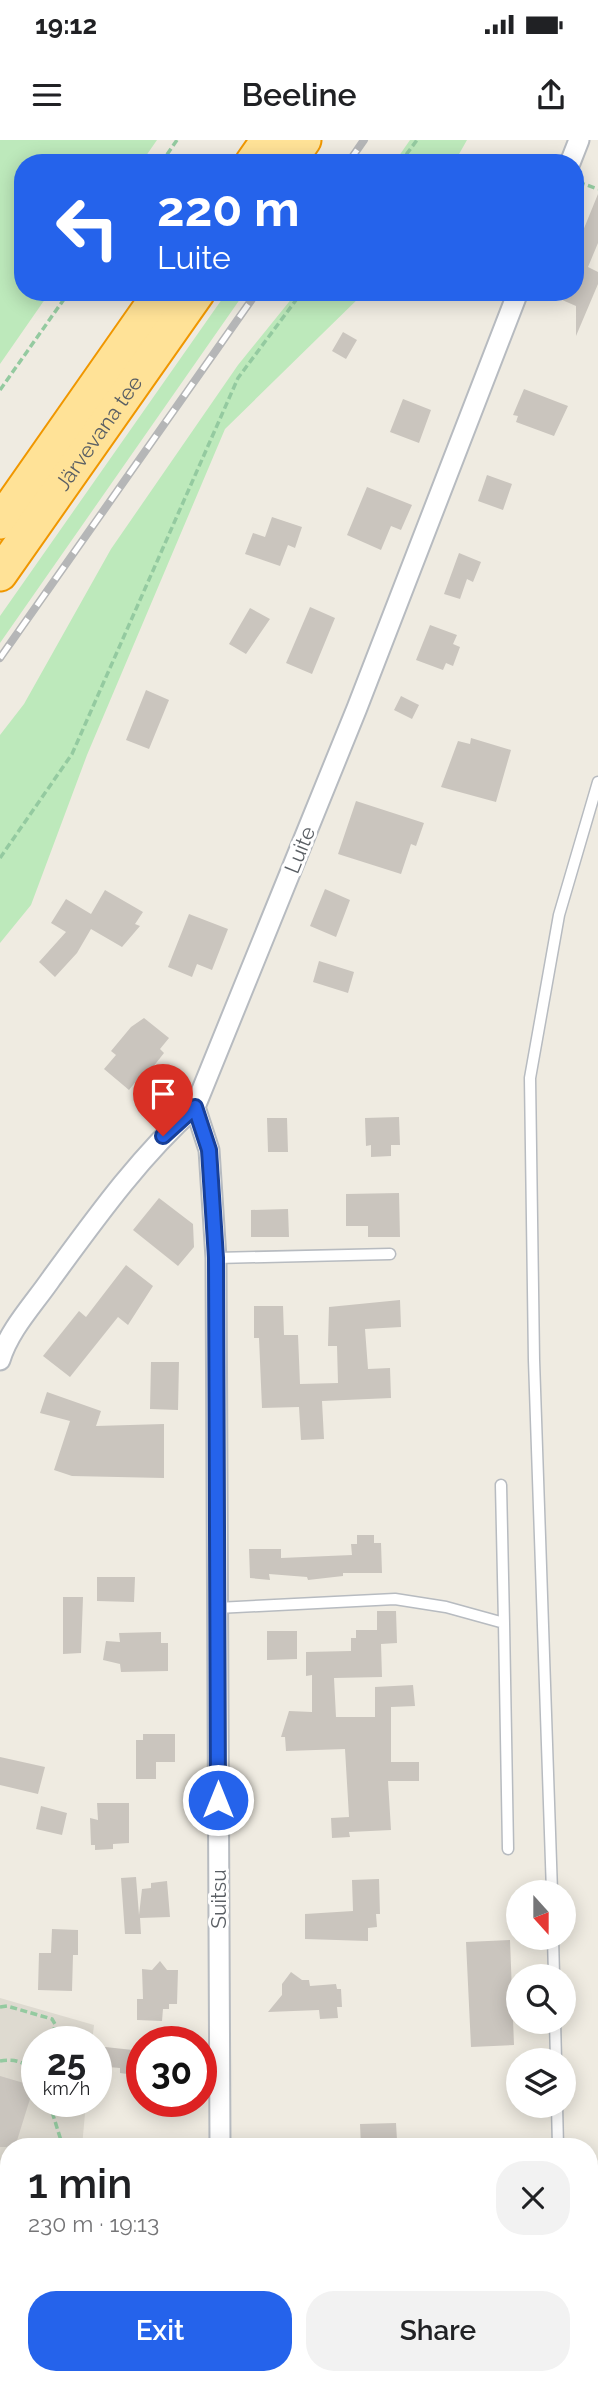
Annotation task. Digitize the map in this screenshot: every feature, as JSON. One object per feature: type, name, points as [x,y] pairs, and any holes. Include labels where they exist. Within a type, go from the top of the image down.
[{"type":"highway","name":"Järvevana tee","points":[[0,522],[155,301]]},
{"type":"highway","name":"Järvevana tee","points":[[0,574],[192,301]]},
{"type":"street","name":"Luite","points":[[0,1360],[18,1325],[93,1222],[163,1136],[195,1107],[358,708],[515,301]]},
{"type":"street","name":"Suitsu","points":[[195,1107],[209,1150],[216,1258],[220,2138]]},
{"type":"lane","points":[[552,1880],[534,1360],[530,1077],[559,915],[598,782]]},
{"type":"lane","points":[[216,1258],[390,1254]]},
{"type":"lane","points":[[501,1485],[508,1849]]},
{"type":"lane","points":[[217,1608],[395,1599],[446,1607],[504,1623]]},
{"type":"lane","points":[[557,2118],[558,2138]]},
{"type":"path","points":[[0,390],[63,301]]},
{"type":"path","points":[[0,858],[72,754],[238,378],[295,301]]},
{"type":"path","points":[[0,2007],[7,2006],[52,2019],[55,2026]]},
{"type":"path","points":[[0,2061],[21,2062]]},
{"type":"path","points":[[54,2117],[60,2138]]},
{"type":"shaded area","points":[[0,1998],[94,2025],[21,2026],[21,2117],[85,2117],[83,2138],[0,2138]]},
{"type":"green space","points":[[0,140],[157,140],[147,154],[14,154],[14,301],[44,301],[0,364]]},
{"type":"green space","points":[[410,140],[467,140],[459,154],[400,154]]},
{"type":"green space","points":[[221,301],[239,301],[0,643],[0,616]]},
{"type":"green space","points":[[290,301],[356,301],[225,429],[87,755],[31,905],[0,943],[0,735],[24,704],[111,549],[238,365]]},
{"type":"building","points":[[598,194],[598,243],[588,267],[598,272],[598,284],[576,336],[576,306],[565,301],[584,301],[584,228]]},
{"type":"building","points":[[343,332],[357,340],[346,359],[332,351]]},
{"type":"building","points":[[524,389],[568,406],[554,436],[516,422],[518,416],[513,415]]},
{"type":"building","points":[[403,399],[431,410],[419,443],[390,432]]},
{"type":"building","points":[[487,475],[512,484],[503,510],[478,501]]},
{"type":"building","points":[[367,487],[412,505],[401,530],[391,526],[381,550],[347,535]]},
{"type":"building","points":[[272,517],[302,527],[295,548],[288,545],[280,566],[245,554],[253,533],[265,537]]},
{"type":"building","points":[[459,553],[481,562],[473,582],[467,579],[460,599],[444,594]]},
{"type":"building","points":[[310,607],[335,618],[312,674],[286,663]]},
{"type":"building","points":[[250,608],[270,619],[246,654],[229,644]]},
{"type":"building","points":[[430,625],[457,635],[453,644],[460,647],[453,666],[446,663],[443,670],[416,660]]},
{"type":"building","points":[[146,690],[169,700],[149,749],[126,740]]},
{"type":"building","points":[[401,696],[419,705],[412,719],[394,710]]},
{"type":"building","points":[[471,738],[511,750],[496,802],[441,787],[458,741],[470,744]]},
{"type":"building","points":[[356,801],[424,823],[416,846],[411,844],[401,874],[338,854]]},
{"type":"building","points":[[325,889],[350,900],[336,937],[310,926]]},
{"type":"building","points":[[105,890],[143,912],[135,924],[140,926],[122,947],[91,929],[77,953],[55,977],[39,962],[66,932],[51,923],[66,899],[91,914]]},
{"type":"building","points":[[189,914],[228,929],[212,970],[197,964],[192,977],[168,967]]},
{"type":"building","points":[[319,961],[354,972],[348,993],[313,982]]},
{"type":"building","points":[[144,1018],[169,1038],[160,1049],[164,1053],[145,1077],[141,1075],[129,1090],[104,1069],[116,1055],[111,1051],[131,1027]]},
{"type":"building","points":[[399,1117],[400,1145],[391,1145],[391,1156],[371,1157],[371,1145],[366,1146],[365,1118]]},
{"type":"building","points":[[267,1118],[287,1118],[288,1152],[268,1152]]},
{"type":"building","points":[[399,1193],[400,1237],[368,1237],[368,1226],[346,1226],[346,1194]]},
{"type":"building","points":[[159,1198],[193,1224],[194,1247],[178,1266],[133,1230]]},
{"type":"building","points":[[288,1209],[289,1237],[251,1237],[251,1210]]},
{"type":"building","points":[[126,1265],[153,1286],[128,1325],[118,1317],[70,1377],[43,1356],[79,1311],[86,1317]]},
{"type":"building","points":[[400,1300],[401,1327],[365,1329],[368,1369],[390,1368],[391,1398],[322,1401],[324,1439],[301,1440],[299,1407],[262,1408],[259,1338],[254,1338],[254,1306],[283,1306],[284,1335],[298,1335],[300,1384],[338,1383],[337,1346],[328,1346],[329,1307]]},
{"type":"building","points":[[151,1362],[179,1362],[178,1410],[150,1409]]},
{"type":"building","points":[[47,1392],[101,1411],[96,1426],[164,1424],[164,1478],[72,1476],[54,1470],[70,1421],[40,1413]]},
{"type":"building","points":[[357,1535],[374,1535],[374,1543],[381,1543],[382,1573],[343,1573],[343,1576],[308,1580],[307,1577],[269,1574],[270,1580],[250,1578],[249,1549],[281,1549],[281,1558],[352,1555],[351,1544],[357,1544]]},
{"type":"building","points":[[97,1577],[135,1577],[134,1602],[97,1601]]},
{"type":"building","points":[[63,1597],[83,1597],[81,1653],[63,1654]]},
{"type":"building","points":[[377,1611],[396,1611],[397,1643],[381,1644],[382,1677],[334,1678],[336,1717],[375,1717],[375,1687],[413,1685],[415,1706],[391,1707],[391,1762],[419,1762],[419,1781],[388,1781],[391,1830],[349,1832],[350,1837],[332,1838],[331,1818],[349,1817],[345,1749],[286,1751],[285,1737],[281,1737],[289,1711],[312,1712],[312,1675],[306,1676],[306,1652],[351,1651],[351,1638],[356,1638],[356,1630],[377,1630]]},
{"type":"building","points":[[267,1631],[297,1631],[297,1659],[267,1660]]},
{"type":"building","points":[[161,1632],[161,1643],[168,1643],[168,1671],[121,1672],[120,1664],[103,1660],[106,1641],[120,1642],[119,1633]]},
{"type":"building","points":[[143,1734],[175,1734],[175,1762],[156,1762],[156,1779],[136,1779],[136,1740],[143,1740]]},
{"type":"building","points":[[0,1757],[45,1767],[38,1794],[0,1785]]},
{"type":"building","points":[[97,1803],[129,1803],[129,1843],[113,1844],[113,1849],[95,1850],[95,1845],[91,1845],[90,1818],[98,1820]]},
{"type":"building","points":[[41,1806],[67,1813],[62,1835],[36,1829]]},
{"type":"building","points":[[136,1877],[139,1915],[142,1889],[151,1888],[151,1883],[167,1881],[170,1917],[140,1918],[141,1934],[125,1934],[121,1878]]},
{"type":"building","points":[[379,1879],[380,1914],[376,1914],[377,1927],[368,1928],[368,1941],[305,1939],[305,1914],[353,1911],[352,1880]]},
{"type":"building","points":[[52,1929],[78,1930],[78,1955],[73,1955],[72,1991],[38,1990],[39,1953],[51,1953]]},
{"type":"building","points":[[506,1940],[506,1950],[510,1950],[511,1964],[506,1964],[506,2034],[514,2034],[514,2045],[471,2047],[466,1942]]},
{"type":"building","points":[[160,1961],[167,1970],[178,1970],[177,2004],[169,2004],[169,2009],[163,2009],[162,2021],[137,2020],[137,1999],[143,1999],[142,1969],[152,1970]]},
{"type":"building","points":[[291,1972],[302,1980],[309,1980],[310,1986],[336,1984],[337,1989],[341,1989],[342,2007],[337,2007],[338,2018],[320,2019],[319,2010],[268,2012],[282,1995],[282,1984]]},
{"type":"building","points":[[112,2048],[126,2049],[126,2074],[120,2073],[120,2068],[112,2067]]},
{"type":"building","points":[[0,2076],[21,2082],[21,2117],[24,2117],[18,2138],[0,2138]]},
{"type":"building","points":[[396,2123],[397,2138],[361,2138],[360,2124]]},
{"type":"railway","points":[[354,154],[364,140]]},
{"type":"railway","points":[[0,658],[251,301]]},
{"type":"route","points":[[163,1136],[195,1107],[209,1150],[216,1258],[218,1800]]}]
